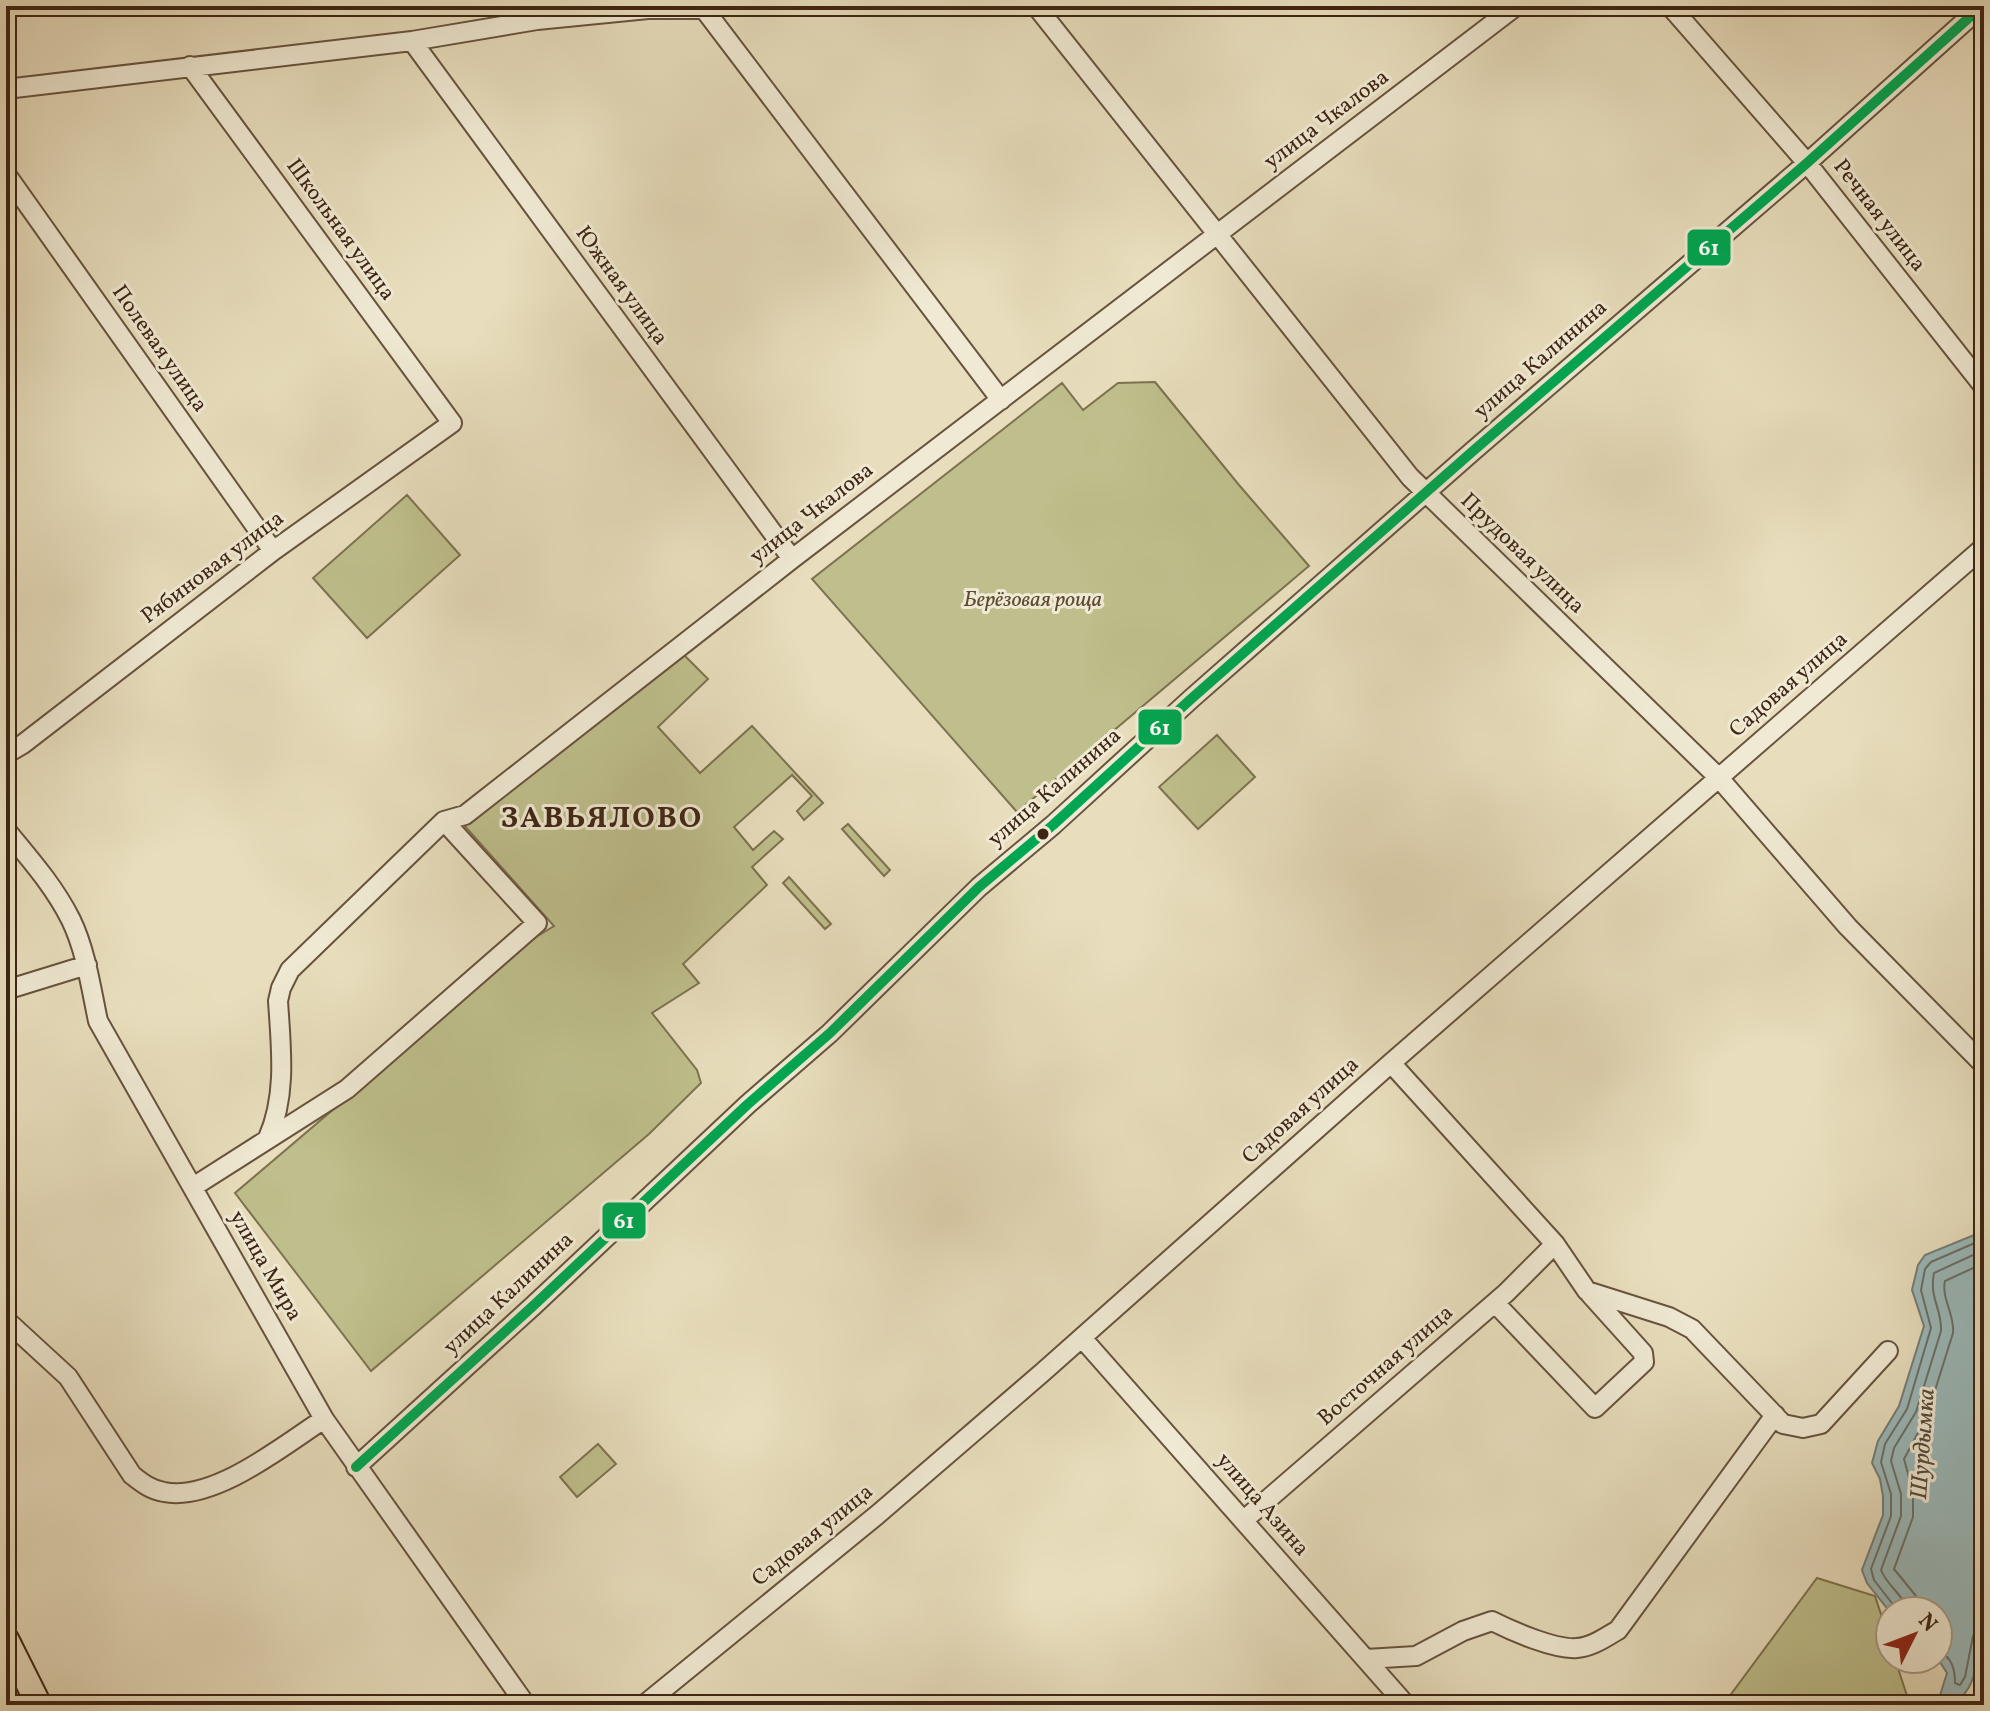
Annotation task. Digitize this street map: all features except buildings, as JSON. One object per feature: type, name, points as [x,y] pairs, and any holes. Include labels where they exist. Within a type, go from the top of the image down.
[{"type":"main road","points":[[6,1639],[39,1705]]},
{"type":"street","name":"Прудовая улица","points":[[1036,6],[1426,494],[1719,778],[1848,927],[1984,1065]]},
{"type":"street","name":"улица Чкалова","points":[[268,1138],[277,1118],[281,1086],[278,1001],[290,970],[444,821],[465,815],[792,559],[1516,6]]},
{"type":"street","name":"Речная улица","points":[[1670,6],[1807,163],[1984,387]]},
{"type":"street","name":"улица Калинина","points":[[356,1467],[748,1104],[830,1033],[979,887],[1807,163],[1982,6]]},
{"type":"street","points":[[6,89],[412,41],[537,20],[648,9],[705,7],[1001,400]]},
{"type":"street","name":"Южная улица","points":[[412,41],[792,559]]},
{"type":"street","name":"Школьная улица","points":[[190,66],[452,423]]},
{"type":"street","name":"Полевая улица","points":[[6,174],[273,551]]},
{"type":"street","name":"Рябиновая улица","points":[[6,754],[273,551],[452,423]]},
{"type":"street","name":"Садовая улица","points":[[644,1705],[877,1515],[1082,1338],[1391,1063],[1984,547]]},
{"type":"street","points":[[193,1187],[347,1089],[537,923],[444,821]]},
{"type":"street","name":"улица Мира","points":[[6,830],[48,880],[72,922],[87,965],[98,1021],[324,1419],[526,1705]]},
{"type":"street","points":[[6,990],[87,965]]},
{"type":"street","points":[[1391,1063],[1555,1244],[1587,1291],[1643,1353],[1644,1362],[1595,1408],[1495,1303]]},
{"type":"street","name":"Восточная улица","points":[[1244,1520],[1495,1303],[1555,1244]]},
{"type":"street","points":[[1587,1291],[1669,1317],[1692,1329],[1783,1424],[1803,1428],[1821,1424],[1888,1351]]},
{"type":"street","points":[[6,1320],[68,1377],[132,1475],[146,1486],[164,1492],[195,1492],[220,1482],[256,1463],[324,1419]]},
{"type":"street","name":"улица Азина","points":[[1082,1338],[1406,1705]]},
{"type":"street","points":[[1366,1659],[1416,1656],[1463,1631],[1492,1621],[1526,1638],[1576,1649],[1618,1630],[1775,1415]]},
{"type":"green space","name":"Берёзовая роща","points":[[1155,382],[1309,566],[1017,812],[812,579],[1062,383],[1083,410],[1118,383]]},
{"type":"green space","points":[[407,495],[460,555],[367,638],[313,578]]},
{"type":"green space","points":[[681,652],[708,679],[658,727],[700,773],[752,726],[823,803],[804,820],[797,811],[812,796],[792,775],[734,827],[753,850],[774,831],[783,839],[752,867],[767,885],[683,964],[699,983],[652,1013],[697,1070],[701,1083],[649,1134],[371,1371],[235,1193],[536,937],[554,926],[463,824]]},
{"type":"green space","points":[[1217,735],[1255,777],[1198,829],[1159,787]]},
{"type":"green space","points":[[848,824],[890,870],[884,876],[842,829]]},
{"type":"green space","points":[[789,877],[831,924],[825,929],[783,883]]},
{"type":"green space","points":[[598,1444],[616,1464],[577,1497],[560,1477]]},
{"type":"green space","points":[[1817,1578],[1874,1596],[1874,1675],[1900,1675],[1910,1705],[1723,1705]]},
{"type":"water","name":"Шурдымка","points":[[1984,1231],[1984,1599],[1972,1680],[1965,1693],[1954,1702],[1937,1705],[1946,1675],[1954,1675],[1954,1595],[1877,1595],[1862,1570],[1883,1515],[1880,1479],[1872,1463],[1878,1441],[1899,1406],[1924,1326],[1912,1290],[1918,1265],[1925,1255]]},
{"type":"transit line","name":"61","points":[[356,1467],[748,1104],[830,1033],[979,887],[1053,825],[1473,451],[1807,163],[1982,6]]},
{"type":"district","name":"ЗАВЬЯЛОВО","points":[[602,819]]}]
